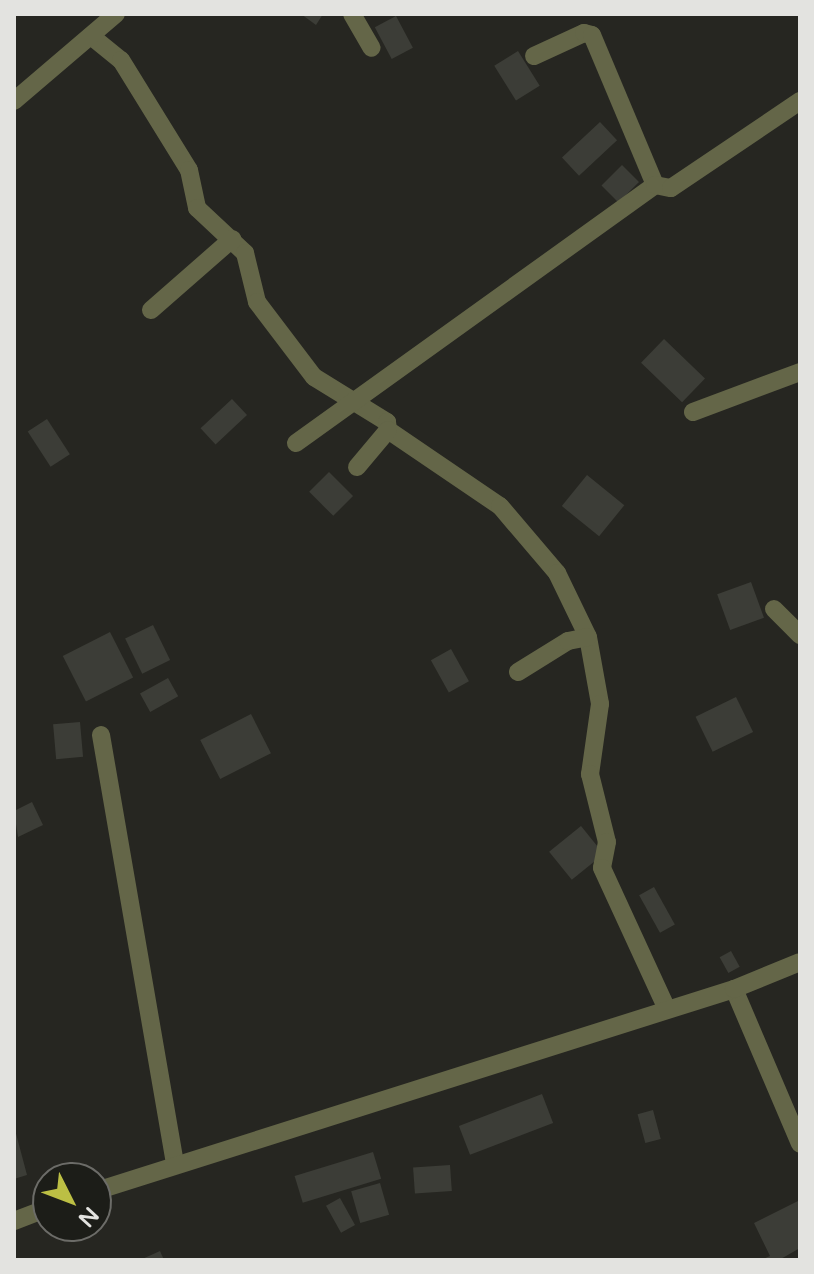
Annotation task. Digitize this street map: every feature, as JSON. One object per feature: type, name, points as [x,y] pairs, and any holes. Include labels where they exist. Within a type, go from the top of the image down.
[{"type":"street","points":[[14,101],[116,14]]},
{"type":"street","points":[[352,14],[372,48]]},
{"type":"street","points":[[534,56],[584,33],[592,35],[655,185]]},
{"type":"street","points":[[91,36],[115,53],[129,72],[189,170],[192,194],[204,218],[232,239],[251,263],[253,291],[271,326],[314,377],[387,422],[388,430],[357,467]]},
{"type":"street","points":[[296,443],[655,185],[671,188],[800,101]]},
{"type":"street","points":[[151,310],[232,239]]},
{"type":"street","points":[[693,412],[800,372]]},
{"type":"street","points":[[388,430],[500,506],[557,573],[588,637],[600,704],[590,774],[607,842],[602,868],[667,1009]]},
{"type":"street","points":[[774,609],[800,635]]},
{"type":"street","points":[[518,672],[568,641],[588,637]]},
{"type":"street","points":[[101,735],[175,1162]]},
{"type":"street","points":[[112,1185],[175,1162],[734,989],[800,962]]},
{"type":"street","points":[[734,989],[800,1144]]},
{"type":"building","points":[[301,14],[323,14],[316,25]]},
{"type":"building","points":[[396,16],[413,48],[392,59],[375,27]]},
{"type":"building","points":[[518,51],[540,86],[516,101],[494,66]]},
{"type":"building","points":[[600,122],[617,140],[579,176],[562,157]]},
{"type":"building","points":[[622,165],[639,182],[618,202],[601,186]]},
{"type":"building","points":[[664,339],[705,379],[682,402],[641,363]]},
{"type":"building","points":[[232,399],[247,415],[216,444],[201,428]]},
{"type":"building","points":[[47,419],[70,454],[51,467],[28,432]]},
{"type":"building","points":[[329,472],[353,496],[333,516],[309,492]]},
{"type":"building","points":[[587,475],[624,505],[599,536],[562,506]]},
{"type":"building","points":[[751,582],[764,618],[730,630],[717,594]]},
{"type":"building","points":[[153,625],[170,660],[142,674],[125,639]]},
{"type":"building","points":[[110,632],[133,677],[86,702],[63,656]]},
{"type":"building","points":[[451,649],[469,681],[449,693],[431,660]]},
{"type":"building","points":[[168,678],[178,696],[150,712],[140,694]]},
{"type":"building","points":[[736,697],[753,732],[713,752],[696,717]]},
{"type":"building","points":[[251,714],[271,753],[220,779],[200,740]]},
{"type":"building","points":[[80,722],[83,757],[56,759],[53,724]]},
{"type":"building","points":[[32,802],[43,825],[18,837],[14,811]]},
{"type":"building","points":[[581,826],[604,854],[572,880],[549,852]]},
{"type":"building","points":[[654,887],[675,925],[660,933],[639,895]]},
{"type":"building","points":[[731,951],[740,967],[728,973],[720,957]]},
{"type":"building","points":[[542,1094],[553,1123],[470,1155],[459,1126]]},
{"type":"building","points":[[653,1110],[661,1139],[645,1143],[638,1114]]},
{"type":"building","points":[[14,1126],[27,1175],[14,1179]]},
{"type":"building","points":[[373,1152],[381,1179],[303,1203],[295,1176]]},
{"type":"building","points":[[450,1165],[452,1191],[415,1194],[413,1168]]},
{"type":"building","points":[[380,1183],[389,1215],[360,1223],[351,1191]]},
{"type":"building","points":[[340,1198],[355,1225],[341,1233],[326,1206]]},
{"type":"building","points":[[800,1200],[800,1248],[779,1260],[761,1260],[770,1256],[754,1223]]},
{"type":"building","points":[[160,1251],[164,1260],[140,1260]]}]
